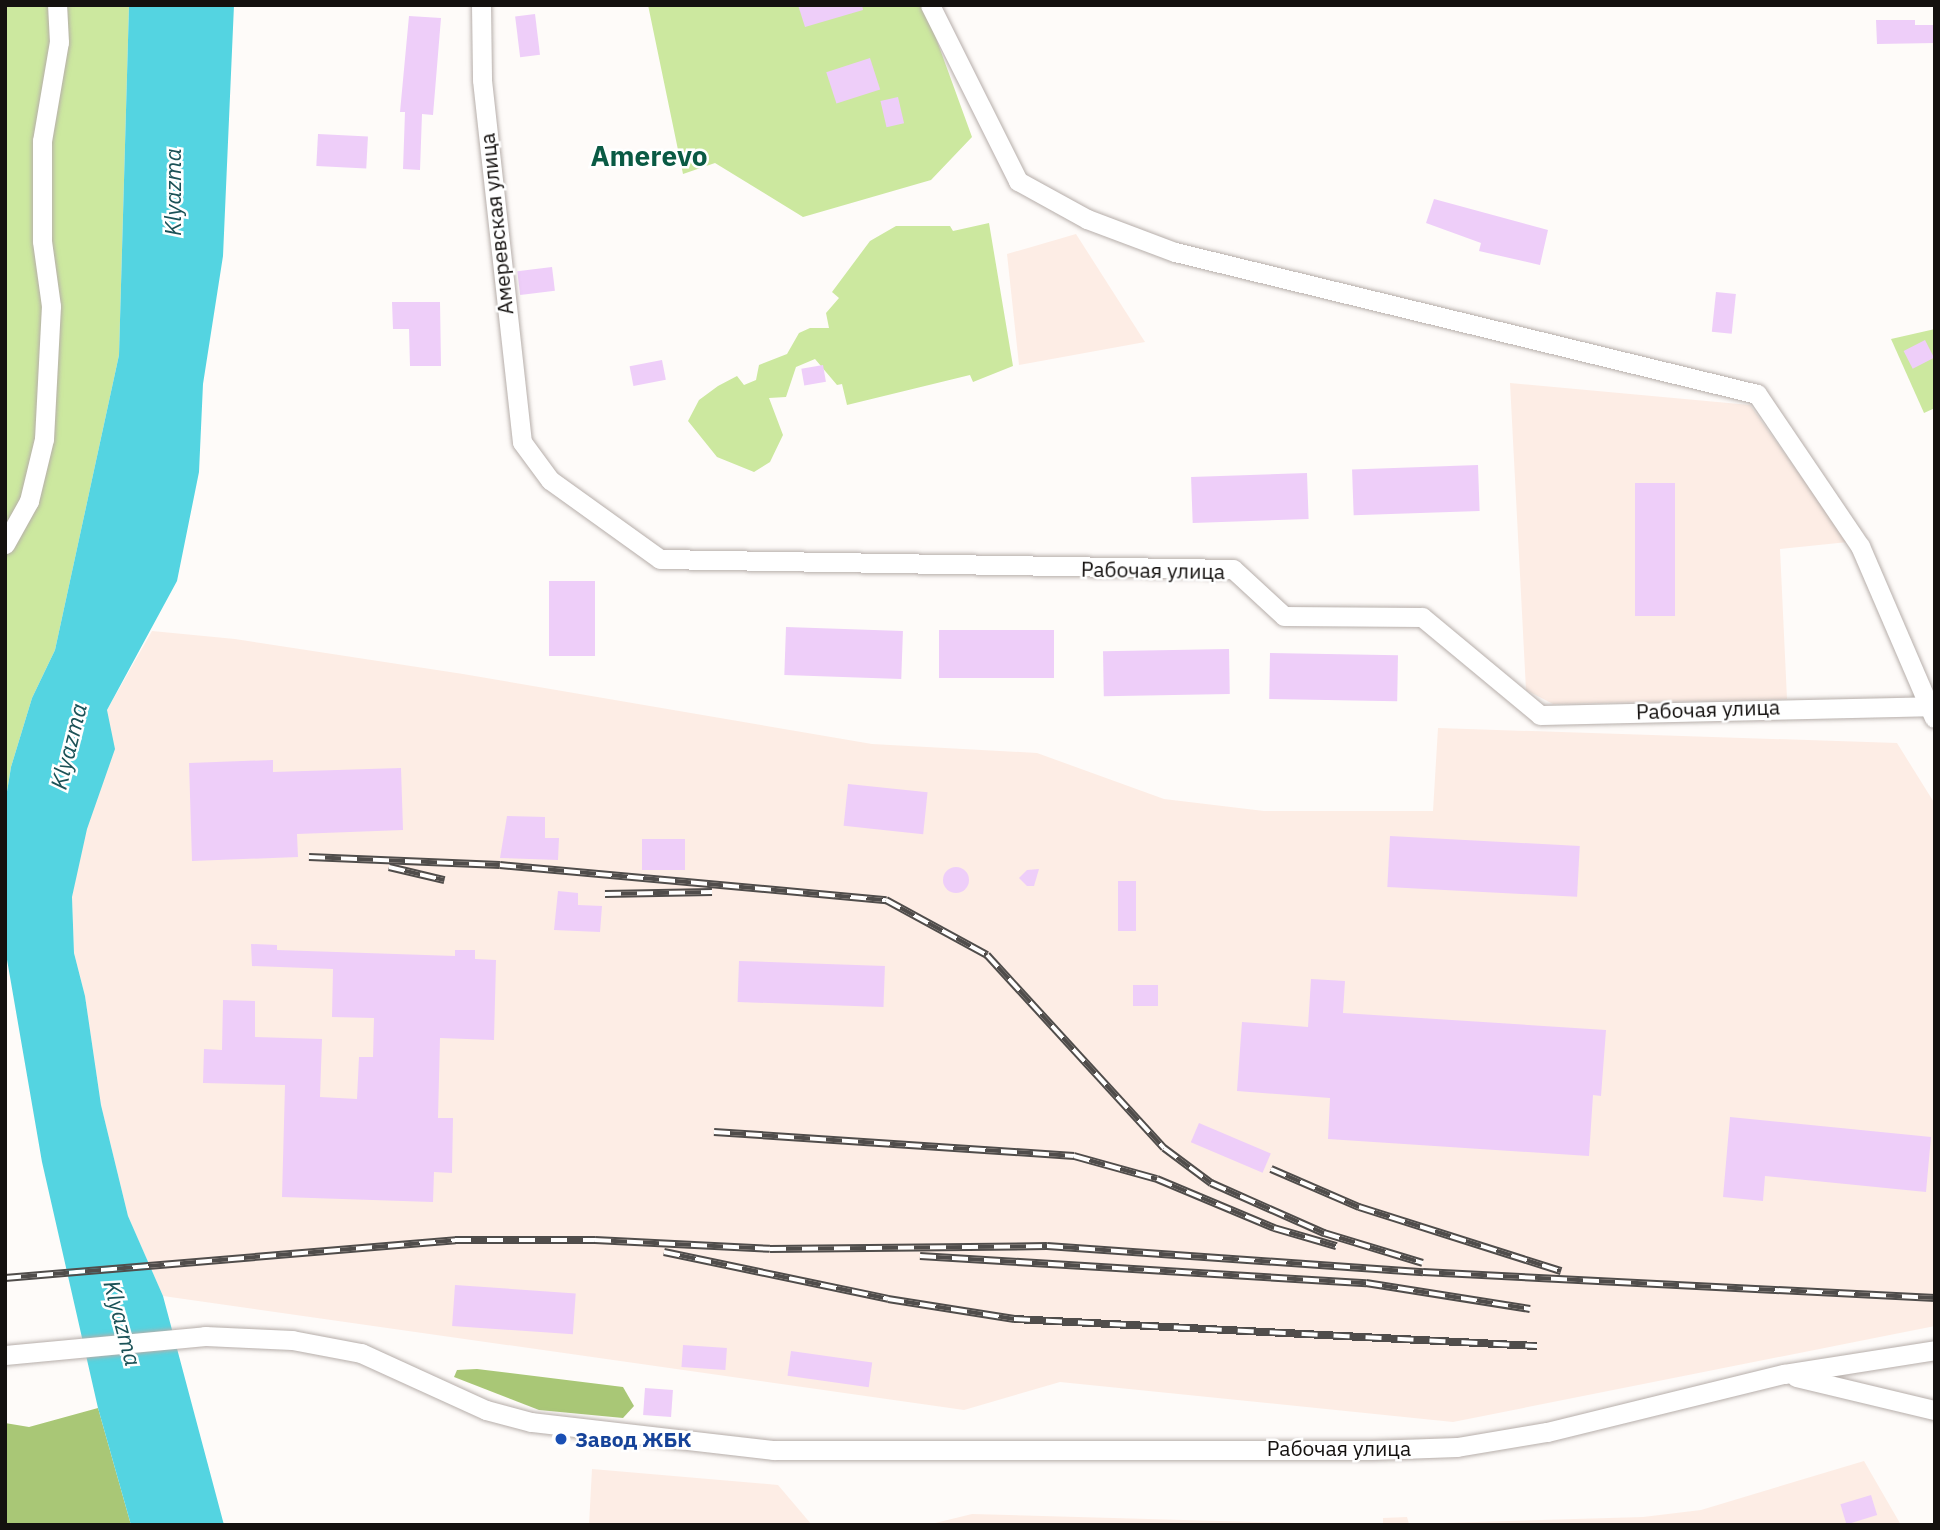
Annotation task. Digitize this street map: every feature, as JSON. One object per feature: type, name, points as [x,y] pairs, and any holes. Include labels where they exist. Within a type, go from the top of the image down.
[{"type":"street","points":[[5,544],[29,501],[44,439],[51,306],[42,241],[42,141],[59,42],[57,5]]},
{"type":"street","name":"Амеревская улица","points":[[481,5],[483,93],[522,442]]},
{"type":"street","points":[[930,5],[1018,181],[1087,219],[1175,252],[1757,394],[1860,546],[1933,709]]},
{"type":"street","name":"Рабочая улица","points":[[522,442],[550,480],[660,559],[1233,569],[1284,616],[1422,617],[1540,715],[1933,709]]},
{"type":"street","name":"Рабочая улица","points":[[5,1355],[205,1336],[292,1340],[361,1353],[486,1410],[531,1422],[732,1447],[1457,1447],[1547,1432],[1784,1374],[1935,1350]]},
{"type":"street","points":[[1784,1374],[1935,1410]]},
{"type":"shaded area","points":[[1076,234],[1145,342],[1019,365],[1007,254]]},
{"type":"shaded area","points":[[1510,383],[1750,405],[1848,542],[1780,549],[1787,699],[1553,704],[1526,690]]},
{"type":"shaded area","points":[[152,631],[235,639],[463,674],[872,744],[1037,753],[1164,799],[1264,811],[1433,811],[1438,728],[1897,743],[1935,804],[1935,1326],[1453,1422],[1060,1382],[964,1410],[163,1296],[128,1216],[101,1105],[85,996],[74,953],[72,897],[107,710]]},
{"type":"shaded area","points":[[1864,1461],[1901,1525],[1383,1525],[1383,1518],[1407,1517],[1409,1524],[1643,1517],[1701,1510]]},
{"type":"shaded area","points":[[592,1469],[778,1485],[812,1525],[589,1525]]},
{"type":"shaded area","points":[[972,1514],[1366,1525],[927,1525]]},
{"type":"green space","points":[[5,5],[129,5],[119,355],[55,650],[32,698],[11,767],[5,804]]},
{"type":"green space","points":[[648,5],[924,5],[972,137],[931,180],[803,217],[715,163],[683,174]]},
{"type":"green space","points":[[989,223],[1013,366],[973,382],[970,375],[847,405],[842,384],[837,385],[815,359],[796,367],[786,397],[769,398],[783,435],[770,462],[754,472],[717,457],[688,421],[699,400],[718,386],[737,376],[744,385],[756,380],[759,365],[787,354],[799,333],[810,328],[829,328],[826,313],[839,298],[832,292],[870,241],[896,226],[950,226],[953,231]]},
{"type":"green space","points":[[1935,329],[1935,408],[1924,413],[1891,339]]},
{"type":"green space","points":[[477,1369],[623,1387],[634,1406],[623,1418],[539,1410],[454,1377],[457,1370]]},
{"type":"green space","points":[[98,1408],[131,1525],[5,1525],[5,1423],[29,1427]]},
{"type":"water","name":"Klyazma","points":[[129,5],[234,5],[223,256],[203,384],[199,472],[177,581],[107,710],[115,749],[87,829],[72,897],[74,953],[85,996],[101,1105],[128,1216],[163,1296],[224,1525],[131,1525],[98,1408],[42,1162],[5,948],[5,804],[11,767],[32,698],[55,650],[119,355]]},
{"type":"building","points":[[798,5],[862,5],[863,10],[805,27]]},
{"type":"building","points":[[535,14],[540,55],[520,57],[515,16]]},
{"type":"building","points":[[409,16],[441,18],[433,115],[422,114],[420,170],[403,169],[405,112],[400,112]]},
{"type":"building","points":[[1876,20],[1915,20],[1915,25],[1935,25],[1935,43],[1877,44]]},
{"type":"building","points":[[870,58],[880,89],[836,104],[826,72]]},
{"type":"building","points":[[898,97],[904,123],[887,127],[880,101]]},
{"type":"building","points":[[318,134],[368,137],[366,169],[316,166]]},
{"type":"building","points":[[1434,199],[1548,230],[1540,265],[1479,251],[1481,243],[1426,223]]},
{"type":"building","points":[[552,267],[555,291],[520,295],[517,271]]},
{"type":"building","points":[[1716,292],[1736,294],[1732,334],[1712,332]]},
{"type":"building","points":[[392,302],[440,302],[441,366],[410,366],[409,329],[393,329]]},
{"type":"building","points":[[1925,340],[1934,358],[1913,369],[1904,351]]},
{"type":"building","points":[[662,360],[666,380],[633,386],[630,366]]},
{"type":"building","points":[[823,365],[826,382],[804,386],[801,369]]},
{"type":"building","points":[[1478,465],[1480,511],[1354,515],[1352,469]]},
{"type":"building","points":[[1307,473],[1309,519],[1193,523],[1191,477]]},
{"type":"building","points":[[1635,483],[1675,483],[1675,616],[1635,616]]},
{"type":"building","points":[[549,581],[595,581],[595,656],[549,656]]},
{"type":"building","points":[[786,627],[903,631],[901,679],[784,675]]},
{"type":"building","points":[[939,630],[1054,630],[1054,678],[939,678]]},
{"type":"building","points":[[1229,649],[1230,694],[1104,696],[1103,651]]},
{"type":"building","points":[[1270,653],[1398,655],[1397,701],[1269,699]]},
{"type":"building","points":[[273,760],[273,772],[401,768],[403,830],[297,834],[298,857],[192,861],[189,763]]},
{"type":"building","points":[[848,784],[928,792],[923,834],[844,826]]},
{"type":"building","points":[[507,816],[545,817],[545,838],[559,838],[558,860],[500,858]]},
{"type":"building","points":[[1390,836],[1580,846],[1577,897],[1387,887]]},
{"type":"building","points":[[642,839],[685,839],[685,870],[642,870]]},
{"type":"building","points":[[956,867],[965,871],[969,880],[965,889],[956,893],[947,889],[943,880],[947,871]]},
{"type":"building","points":[[1039,869],[1034,886],[1027,886],[1019,878],[1027,870]]},
{"type":"building","points":[[1118,881],[1136,881],[1136,931],[1118,931]]},
{"type":"building","points":[[558,891],[578,893],[578,905],[602,906],[600,932],[554,930]]},
{"type":"building","points":[[251,944],[277,945],[277,950],[455,956],[455,950],[475,950],[475,959],[496,960],[494,1040],[440,1038],[438,1118],[453,1118],[452,1173],[434,1172],[433,1202],[282,1197],[285,1085],[203,1083],[204,1049],[222,1050],[223,1000],[255,1001],[255,1037],[322,1039],[320,1097],[357,1099],[359,1057],[373,1057],[374,1018],[332,1017],[333,969],[252,966]]},
{"type":"building","points":[[739,961],[885,966],[883,1007],[738,1002]]},
{"type":"building","points":[[1311,979],[1345,981],[1343,1013],[1606,1030],[1601,1096],[1593,1095],[1589,1156],[1328,1139],[1330,1098],[1237,1091],[1242,1022],[1308,1027]]},
{"type":"building","points":[[1133,985],[1158,985],[1158,1006],[1133,1006]]},
{"type":"building","points":[[1730,1117],[1931,1137],[1926,1192],[1765,1176],[1763,1201],[1723,1197]]},
{"type":"building","points":[[1199,1123],[1271,1153],[1263,1173],[1191,1142]]},
{"type":"building","points":[[455,1285],[576,1293],[573,1334],[452,1326]]},
{"type":"building","points":[[683,1345],[727,1348],[725,1370],[681,1367]]},
{"type":"building","points":[[791,1351],[872,1362],[869,1387],[788,1376]]},
{"type":"building","points":[[645,1388],[673,1390],[671,1417],[643,1415]]},
{"type":"building","points":[[1871,1495],[1877,1515],[1847,1524],[1840,1504]]},
{"type":"railway","points":[[309,857],[500,865],[886,900],[987,955],[1164,1148],[1211,1183],[1324,1233],[1423,1263]]},
{"type":"railway","points":[[389,867],[444,880]]},
{"type":"railway","points":[[605,894],[712,892]]},
{"type":"railway","points":[[714,1132],[1074,1156],[1157,1179],[1274,1228],[1336,1246]]},
{"type":"railway","points":[[1271,1169],[1359,1207],[1561,1271]]},
{"type":"railway","points":[[5,1278],[455,1240],[595,1240],[770,1249],[1047,1246],[1423,1272],[1935,1298]]},
{"type":"railway","points":[[664,1252],[888,1299],[1014,1319],[1537,1346]]},
{"type":"railway","points":[[920,1256],[1366,1283],[1530,1309]]},
{"type":"place","name":"Завод ЖБК","points":[[561,1439]]},
{"type":"district","name":"Amerevo","points":[[649,156]]}]
